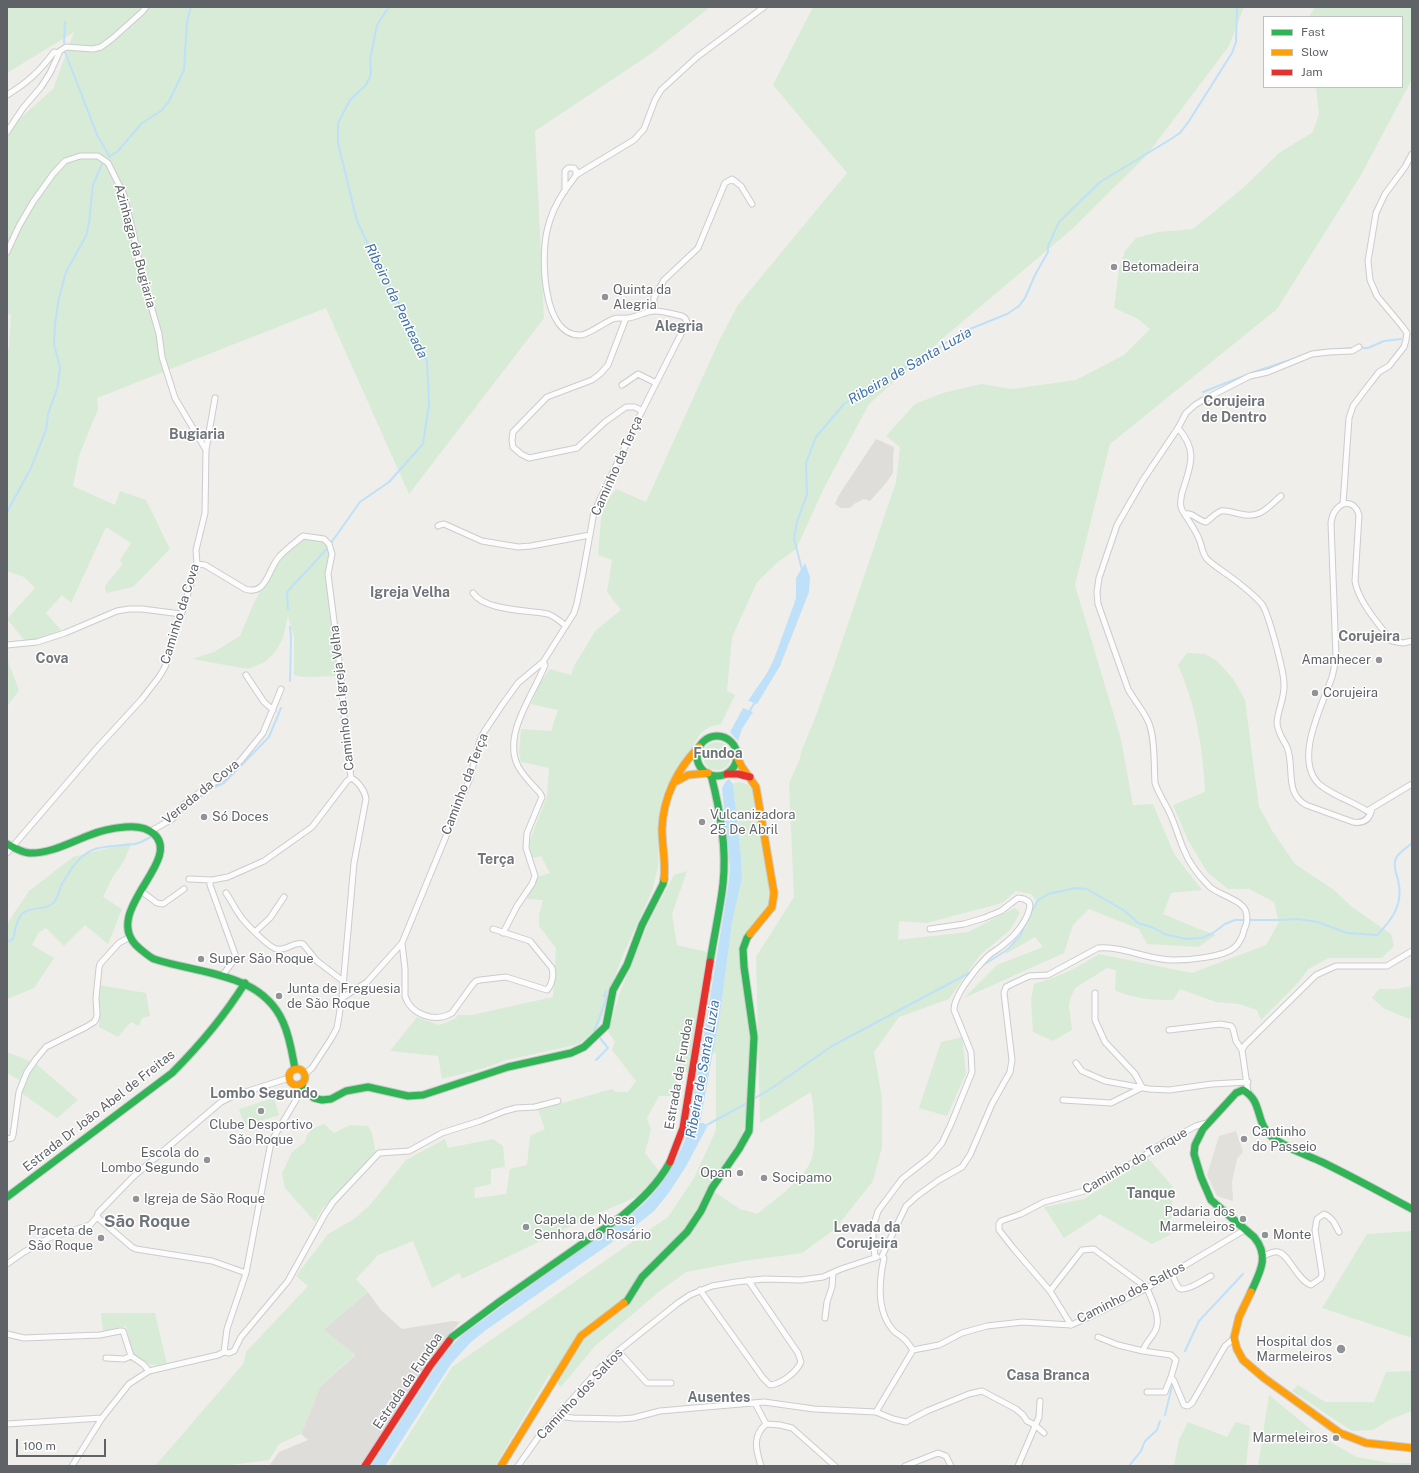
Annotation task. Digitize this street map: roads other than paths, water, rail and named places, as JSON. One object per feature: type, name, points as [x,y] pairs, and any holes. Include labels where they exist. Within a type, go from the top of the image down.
[{"type":"main road","points":[[302,1086],[305,1074],[296,1069],[290,1072],[289,1078],[293,1084],[302,1086],[314,1098],[322,1100],[331,1099],[346,1091],[368,1087],[408,1096],[423,1095],[508,1067],[571,1053],[584,1047],[606,1026],[613,990],[627,965],[642,925],[663,884],[665,869],[662,830],[664,810],[672,785],[690,756],[700,747],[703,742],[712,737],[719,736],[726,738],[735,748],[737,757],[756,787],[772,876],[774,899],[772,907],[747,938],[743,949],[744,967],[754,1038],[750,1123],[746,1138],[712,1188],[701,1212],[687,1232],[642,1277],[628,1301],[581,1336],[501,1466]]},
{"type":"main road","points":[[700,747],[698,762],[702,769],[709,774]]},
{"type":"main road","points":[[716,793],[727,774],[735,765],[737,757]]},
{"type":"main road","points":[[672,785],[686,774],[691,773],[727,774],[750,778]]},
{"type":"main road","name":"Estrada da Fundoa","points":[[365,1466],[430,1366],[452,1337],[498,1302],[622,1216],[648,1193],[670,1163],[683,1128],[723,883],[725,859],[716,793],[709,774]]},
{"type":"main road","points":[[8,848],[26,854],[42,853],[102,831],[137,827],[145,828],[151,831],[161,842],[160,855],[130,910],[127,921],[127,928],[130,937],[140,951],[150,958],[245,983],[266,996],[278,1010],[284,1023],[296,1069]]},
{"type":"main road","name":"Estrada Dr João Abel de Freitas","points":[[7,1197],[172,1073],[187,1058],[235,999],[245,983]]},
{"type":"main road","points":[[1412,1210],[1342,1172],[1280,1142],[1269,1134],[1263,1125],[1256,1100],[1253,1095],[1243,1090],[1236,1093],[1203,1128],[1195,1145],[1196,1161],[1211,1200],[1246,1229],[1258,1242],[1263,1256],[1260,1272],[1239,1317],[1234,1338],[1237,1349],[1243,1360],[1253,1370],[1340,1432],[1366,1443],[1412,1448]]},
{"type":"street","points":[[7,132],[23,108],[41,87],[50,73],[59,53],[66,47],[93,50],[106,44],[146,7]]},
{"type":"street","points":[[752,204],[741,186],[732,179],[725,183],[698,248],[664,280],[654,298],[654,311],[626,318],[614,319],[582,336],[568,332],[560,327],[548,300],[544,265],[546,232],[553,210],[565,190],[576,174],[634,140],[644,129],[655,100],[661,90],[697,57],[764,7]]},
{"type":"street","points":[[7,95],[36,74],[54,52],[59,53]]},
{"type":"street","points":[[1344,504],[1348,418],[1353,406],[1379,372],[1389,366],[1404,347],[1406,340],[1407,333],[1377,296],[1370,280],[1368,261],[1376,213],[1385,194],[1405,167],[1412,154]]},
{"type":"street","name":"Azinhaga da Bugiaria","points":[[7,252],[19,226],[33,202],[53,174],[65,162],[80,156],[98,156],[108,163],[124,195],[140,267],[159,334],[162,357],[170,385],[175,398],[206,450]]},
{"type":"street","points":[[565,190],[564,173],[566,169],[574,168],[576,174]]},
{"type":"street","name":"Caminho da Terça","points":[[342,998],[367,982],[402,943],[470,778],[477,749],[484,732],[518,683],[543,662],[566,626],[577,603],[594,512],[686,322],[685,318],[682,316],[654,311]]},
{"type":"street","points":[[626,318],[608,364],[600,374],[592,380],[547,397],[513,432],[513,447],[528,458],[572,450],[582,445],[605,422],[626,407],[635,407],[642,411]]},
{"type":"street","points":[[876,1412],[913,1350],[904,1338],[894,1331],[884,1314],[880,1293],[884,1258],[882,1256],[906,1206],[939,1180],[962,1167],[970,1155],[992,1104],[1010,1072],[1012,1060],[1004,993],[1006,988],[1029,976],[1048,975],[1098,948],[1106,947],[1138,953],[1153,958],[1174,960],[1193,959],[1226,952],[1235,948],[1242,936],[1248,920],[1246,910],[1241,904],[1210,887],[1197,872],[1184,851],[1171,815],[1155,783],[1150,725],[1128,689],[1098,604],[1097,592],[1099,578],[1117,525],[1143,480],[1178,428],[1186,413],[1195,405],[1250,376],[1268,372],[1312,354],[1352,351],[1358,347]]},
{"type":"street","points":[[622,385],[638,374],[656,383]]},
{"type":"street","name":"Caminho da Cova","points":[[8,848],[142,699],[159,678],[165,667],[196,564],[196,550],[205,513],[206,450],[215,398]]},
{"type":"street","points":[[1178,428],[1185,436],[1192,459],[1191,467],[1180,500],[1181,508],[1199,539],[1206,558],[1262,604],[1280,661],[1284,683],[1283,698],[1278,713],[1277,724],[1279,734],[1288,748],[1292,785],[1300,802],[1359,824],[1368,818],[1372,808]]},
{"type":"street","points":[[1185,514],[1191,514],[1206,522],[1223,511],[1254,516],[1265,510],[1281,496]]},
{"type":"street","points":[[1412,641],[1403,643],[1392,641],[1356,589],[1355,581],[1359,515],[1355,507],[1350,504],[1338,506],[1334,511],[1331,522],[1336,656],[1332,676],[1310,736],[1308,751],[1311,769],[1319,784],[1340,797],[1359,805],[1367,811],[1412,784]]},
{"type":"street","points":[[438,526],[440,524],[444,524],[482,541],[518,547],[590,535]]},
{"type":"street","name":"Caminho da Igreja Velha","points":[[196,564],[205,565],[245,589],[256,590],[265,583],[275,562],[303,536],[324,539],[329,544],[332,554],[328,574],[340,669],[351,778],[355,780],[365,794],[366,799],[354,863],[344,981],[337,1028],[332,1039],[312,1068],[305,1074]]},
{"type":"street","points":[[473,593],[484,602],[499,608],[548,614],[566,626]]},
{"type":"street","points":[[7,646],[36,642],[66,634],[117,611],[142,609],[181,614]]},
{"type":"street","points":[[503,932],[517,906],[532,884],[535,876],[526,848],[526,840],[527,833],[542,797],[519,768],[515,759],[514,742],[516,728],[544,668],[545,665],[543,662]]},
{"type":"street","points":[[246,675],[264,702],[273,710]]},
{"type":"street","name":"Vereda da Cova","points":[[151,831],[172,819],[183,805],[223,778],[234,768],[263,733],[281,690]]},
{"type":"street","points":[[190,879],[212,880],[228,877],[264,861],[312,827],[346,781],[351,778]]},
{"type":"street","points":[[212,880],[210,881],[210,885],[234,950],[235,959],[222,976]]},
{"type":"street","points":[[141,891],[160,904],[163,904],[184,888]]},
{"type":"street","points":[[226,893],[239,914],[255,932],[274,948],[281,950],[295,944],[303,944],[317,961],[344,981]]},
{"type":"street","points":[[255,932],[270,918],[284,897]]},
{"type":"street","points":[[875,1258],[873,1227],[878,1211],[890,1192],[902,1179],[930,1157],[942,1143],[972,1072],[971,1052],[954,1010],[954,1005],[958,994],[987,957],[1005,944],[1023,923],[1030,910],[1029,902],[1018,898],[1001,911],[984,918],[964,924],[930,929]]},
{"type":"street","points":[[402,943],[404,952],[406,1000],[421,1014],[433,1018],[448,1016],[452,1013],[476,981],[506,977],[547,990],[550,988],[553,971],[534,945],[525,939],[494,929]]},
{"type":"street","points":[[7,1139],[12,1138],[13,1135],[19,1092],[30,1068],[46,1047],[94,1022],[97,1015],[96,998],[98,968],[105,957],[119,943],[130,937]]},
{"type":"street","points":[[1242,1050],[1245,1045],[1316,975],[1336,966],[1387,966],[1412,951]]},
{"type":"street","points":[[1096,994],[1095,1020],[1105,1042],[1134,1074],[1142,1087]]},
{"type":"street","points":[[1169,1030],[1220,1024],[1231,1026],[1236,1041],[1242,1050],[1248,1082],[1248,1092]]},
{"type":"street","points":[[1076,1063],[1082,1071],[1105,1081],[1129,1086],[1169,1090],[1212,1084],[1248,1082]]},
{"type":"street","points":[[7,1264],[19,1255],[49,1238],[90,1225],[97,1217],[98,1213],[134,1176],[221,1102],[233,1096],[289,1078]]},
{"type":"street","points":[[224,1352],[227,1329],[246,1273],[271,1142],[302,1086]]},
{"type":"street","points":[[1063,1100],[1111,1103],[1142,1087]]},
{"type":"street","points":[[72,1466],[102,1418],[129,1384],[149,1372],[218,1355],[224,1352],[229,1353],[234,1351],[241,1337],[288,1281],[333,1202],[379,1153],[409,1150],[442,1133],[480,1122],[505,1111],[516,1108],[535,1107],[558,1101]]},
{"type":"street","name":"Caminho do Tanque","points":[[1050,1291],[1014,1249],[998,1227],[1001,1221],[1021,1214],[1044,1202],[1084,1191],[1126,1167],[1165,1142],[1196,1126],[1208,1123]]},
{"type":"street","points":[[1263,1256],[1275,1252],[1284,1254],[1301,1279],[1311,1285],[1321,1278],[1322,1274],[1315,1230],[1319,1216],[1323,1213],[1332,1219],[1339,1232]]},
{"type":"street","points":[[97,1217],[136,1249],[212,1261],[246,1273]]},
{"type":"street","name":"Caminho dos Saltos","points":[[913,1350],[939,1345],[962,1333],[987,1326],[1023,1322],[1071,1325],[1147,1288],[1246,1229]]},
{"type":"street","points":[[1071,1325],[1050,1291],[1082,1250],[1094,1249],[1147,1288],[1157,1320],[1156,1329],[1146,1342],[1143,1351]]},
{"type":"street","name":"Caminho dos Saltos","points":[[518,1466],[537,1439],[600,1368],[618,1351],[678,1303],[700,1290],[712,1286],[748,1280],[801,1280],[823,1277],[882,1256]]},
{"type":"street","points":[[825,1318],[827,1302],[832,1287],[833,1273]]},
{"type":"street","points":[[1172,1274],[1179,1287],[1182,1289],[1186,1289],[1211,1276]]},
{"type":"street","points":[[700,1290],[763,1378],[770,1385],[775,1385],[796,1370],[801,1362],[800,1358],[748,1280]]},
{"type":"street","points":[[7,1334],[24,1338],[85,1336],[100,1335],[120,1330],[123,1331],[125,1335],[131,1356],[143,1364],[149,1372]]},
{"type":"street","points":[[1098,1337],[1118,1345],[1143,1351],[1171,1355],[1176,1360],[1165,1392],[1147,1392]]},
{"type":"street","points":[[1171,1377],[1184,1405],[1188,1406],[1192,1403],[1225,1346],[1234,1338]]},
{"type":"street","points":[[618,1351],[646,1383],[670,1383]]},
{"type":"street","points":[[106,1358],[124,1358],[131,1356]]},
{"type":"street","points":[[559,1414],[565,1417],[573,1418],[619,1419],[633,1418],[660,1411],[764,1402],[814,1409],[824,1408],[876,1412],[893,1419],[909,1421],[927,1411],[969,1394],[982,1391],[1008,1404],[1023,1415],[1027,1421],[1035,1425],[1044,1433]]},
{"type":"street","points":[[1018,1466],[1039,1417],[1040,1402]]},
{"type":"street","points":[[755,1403],[766,1424]]},
{"type":"street","points":[[7,1424],[102,1418]]},
{"type":"street","points":[[761,1466],[756,1452],[756,1443],[757,1436],[761,1428],[766,1424],[780,1424],[792,1428],[835,1466]]},
{"type":"street","points":[[905,1466],[938,1453],[946,1456],[951,1466]]},
{"type":"water","points":[[805,563],[810,577],[809,592],[780,666],[757,704],[748,701],[767,673],[774,659],[796,598],[796,578]]},
{"type":"water","points":[[743,708],[753,712],[742,729],[738,741],[730,732]]},
{"type":"water","points":[[729,779],[733,784],[742,878],[732,923],[721,1008],[700,1123],[704,1123],[707,1127],[685,1168],[668,1194],[654,1211],[634,1227],[486,1330],[470,1343],[451,1364],[385,1466],[371,1466],[444,1354],[462,1335],[640,1207],[663,1181],[680,1153],[688,1132],[728,887],[730,867],[722,788]]},
{"type":"waterway","name":"Ribeiro da Penteada","points":[[109,157],[118,151],[141,124],[162,110],[169,101],[184,70],[187,22],[191,7]]},
{"type":"waterway","name":"Ribeiro da Penteada","points":[[288,609],[287,592],[326,550],[360,502],[389,482],[423,444],[429,404],[427,361],[357,221],[338,143],[338,123],[350,100],[366,85],[371,74],[370,60],[377,25],[389,7]]},
{"type":"waterway","name":"Ribeira de Santa Luzia","points":[[802,570],[794,538],[797,522],[807,494],[806,463],[816,437],[844,404],[933,352],[960,333],[1007,314],[1019,306],[1025,298],[1035,275],[1048,252],[1048,246],[1059,222],[1100,182],[1180,133],[1189,121],[1232,53],[1236,42],[1237,7]]},
{"type":"waterway","name":"Ribeiro da Penteada","points":[[64,43],[65,22]]},
{"type":"waterway","name":"Ribeiro da Penteada","points":[[65,52],[98,137],[110,157]]},
{"type":"waterway","name":"Ribeiro da Penteada","points":[[7,512],[31,468],[46,430],[48,414],[57,389],[60,368],[54,344],[59,298],[66,272],[86,236],[89,223],[93,185],[102,164]]},
{"type":"waterway","points":[[1363,348],[1368,348],[1384,341],[1401,339]]},
{"type":"waterway","points":[[1315,351],[1351,348]]},
{"type":"waterway","points":[[1203,392],[1254,372],[1296,358]]},
{"type":"waterway","name":"Ribeiro da Penteada","points":[[290,627],[290,681]]},
{"type":"waterway","name":"Ribeira de Santa Luzia","points":[[749,712],[755,702]]},
{"type":"waterway","name":"Ribeiro da Penteada","points":[[172,822],[187,806],[213,788],[224,783],[269,737],[281,708]]},
{"type":"waterway","name":"Ribeiro da Penteada","points":[[7,942],[13,939],[17,923],[22,914],[26,911],[43,908],[55,901],[68,873],[76,863],[90,851],[109,846],[135,844],[151,837]]},
{"type":"waterway","points":[[980,967],[1007,950],[1020,936],[1037,901],[1048,894],[1076,888],[1087,889],[1125,911],[1138,923],[1154,928],[1164,934],[1186,939],[1202,938],[1213,933],[1225,924],[1235,920],[1298,919],[1318,922],[1347,933],[1377,935],[1392,917],[1396,910],[1400,896],[1395,866],[1396,858],[1412,843]]},
{"type":"waterway","points":[[752,1100],[775,1086],[832,1046],[971,972]]},
{"type":"waterway","points":[[596,1034],[594,1032],[607,997],[604,996],[606,991]]},
{"type":"waterway","points":[[596,1060],[608,1048],[599,1037]]},
{"type":"waterway","points":[[703,1127],[749,1102]]},
{"type":"waterway","points":[[1185,1351],[1199,1321],[1243,1274]]},
{"type":"waterway","points":[[1165,1415],[1172,1386]]},
{"type":"waterway","points":[[1129,1466],[1141,1451],[1145,1441],[1157,1430],[1160,1421]]},
{"type":"place","name":"Betomadeira","points":[[1114,267]]},
{"type":"place","name":"Quinta da Alegria","points":[[605,297]]},
{"type":"place","name":"Amanhecer","points":[[1379,660]]},
{"type":"place","name":"Corujeira","points":[[1315,693]]},
{"type":"place","name":"Só Doces","points":[[204,817]]},
{"type":"place","name":"Vulcanizadora 25 De Abril","points":[[702,822]]},
{"type":"place","name":"Super São Roque","points":[[201,959]]},
{"type":"place","name":"Junta de Freguesia de São Roque","points":[[279,996]]},
{"type":"place","name":"Clube Desportivo São Roque","points":[[261,1111]]},
{"type":"place","name":"Cantinho do Passeio","points":[[1244,1139]]},
{"type":"place","name":"Escola do Lombo Segundo","points":[[207,1160]]},
{"type":"place","name":"Opan","points":[[740,1173]]},
{"type":"place","name":"Socipamo","points":[[764,1178]]},
{"type":"place","name":"Igreja de São Roque","points":[[136,1199]]},
{"type":"place","name":"Padaria dos Marmeleiros","points":[[1243,1219]]},
{"type":"place","name":"Capela de Nossa Senhora do Rosário","points":[[526,1227]]},
{"type":"place","name":"Monte","points":[[1265,1235]]},
{"type":"place","name":"Praceta de São Roque","points":[[101,1238]]},
{"type":"place","name":"Hospital dos Marmeleiros","points":[[1341,1349]]},
{"type":"place","name":"Marmeleiros","points":[[1336,1438]]},
{"type":"district","name":"Alegria","points":[[679,327]]},
{"type":"district","name":"Corujeira de Dentro","points":[[1234,410]]},
{"type":"district","name":"Bugiaria","points":[[197,435]]},
{"type":"district","name":"Igreja Velha","points":[[410,593]]},
{"type":"district","name":"Corujeira","points":[[1369,637]]},
{"type":"district","name":"Cova","points":[[52,659]]},
{"type":"district","name":"Fundoa","points":[[718,754]]},
{"type":"district","name":"Terça","points":[[496,860]]},
{"type":"district","name":"Lombo Segundo","points":[[264,1094]]},
{"type":"district","name":"Tanque","points":[[1151,1194]]},
{"type":"district","name":"São Roque","points":[[147,1222]]},
{"type":"district","name":"Levada da Corujeira","points":[[867,1236]]},
{"type":"district","name":"Casa Branca","points":[[1048,1376]]},
{"type":"district","name":"Ausentes","points":[[719,1398]]}]
